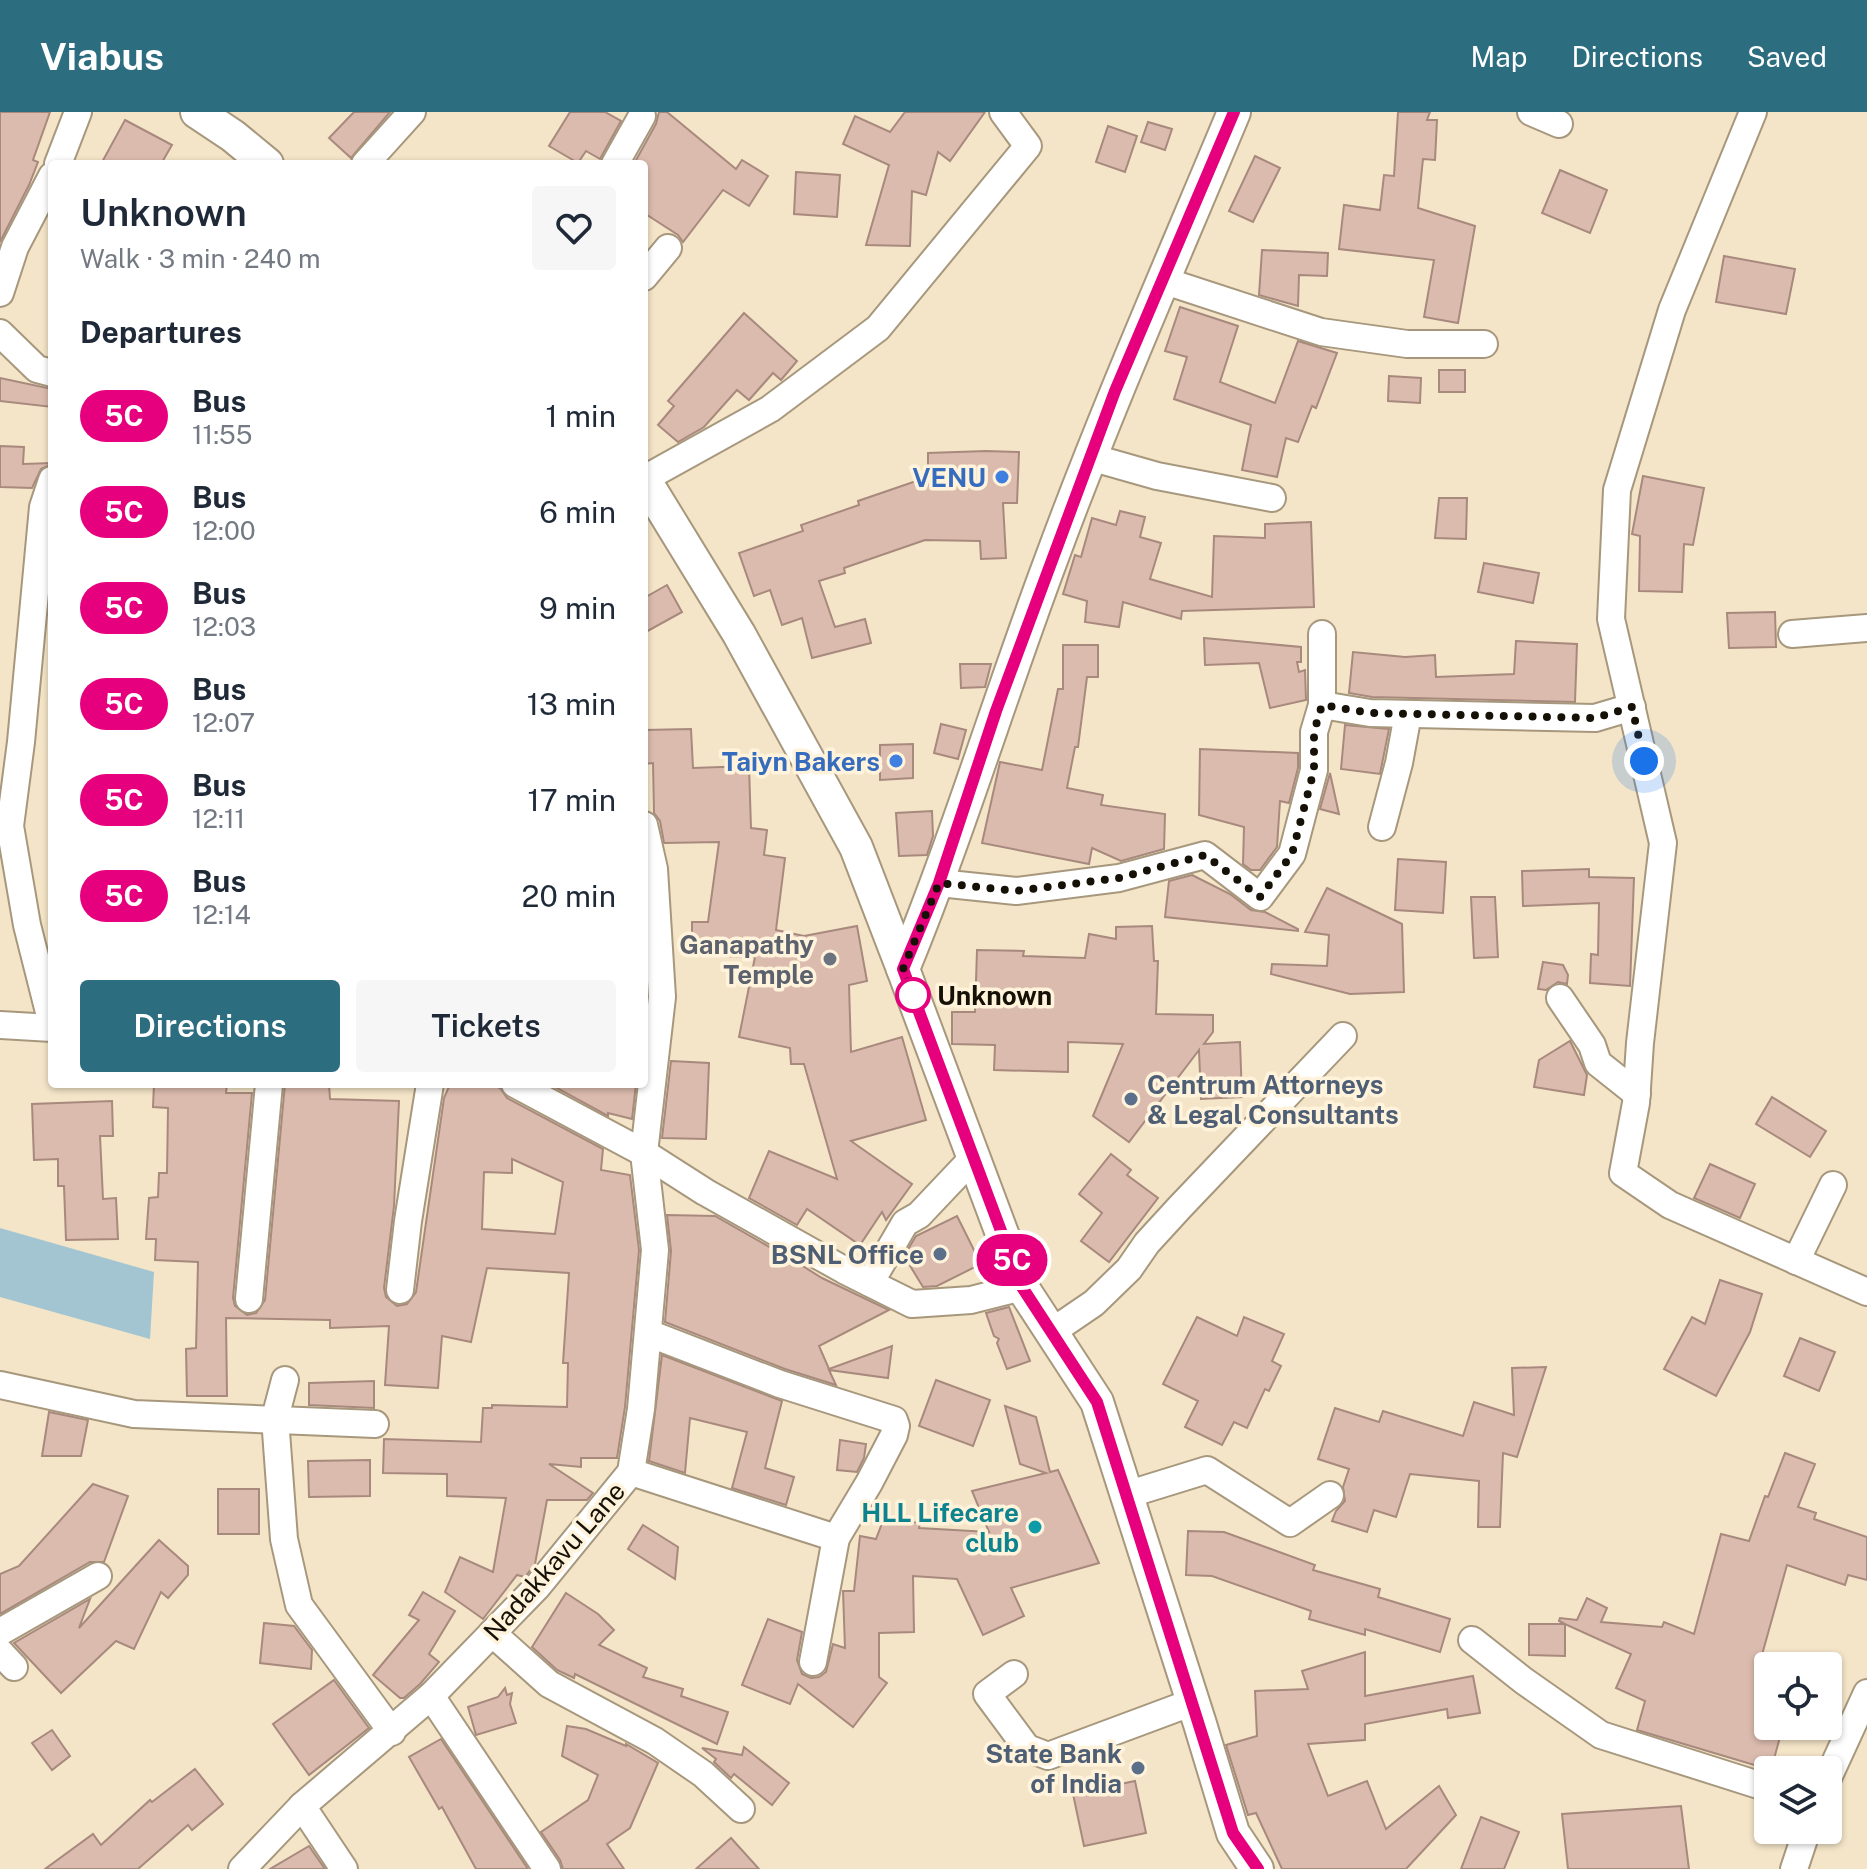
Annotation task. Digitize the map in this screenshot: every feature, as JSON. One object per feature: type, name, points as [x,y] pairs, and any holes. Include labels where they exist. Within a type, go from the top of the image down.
[{"type":"street","points":[[60,160],[78,112]]},
{"type":"street","points":[[197,112],[262,160]]},
{"type":"street","points":[[369,160],[412,112]]},
{"type":"street","points":[[648,477],[770,409],[878,328],[1028,146],[1003,112]]},
{"type":"street","points":[[903,969],[939,883],[996,711],[1090,457],[1234,112]]},
{"type":"street","points":[[1531,112],[1559,124]]},
{"type":"street","points":[[1753,112],[1672,310],[1617,490],[1611,619],[1663,843],[1637,1094],[1623,1173],[1670,1205],[1867,1292]]},
{"type":"street","points":[[617,160],[642,116]]},
{"type":"street","points":[[0,293],[15,247],[48,184]]},
{"type":"street","points":[[648,272],[668,248]]},
{"type":"street","points":[[1162,280],[1321,332],[1407,344],[1484,344]]},
{"type":"street","points":[[0,333],[37,369],[48,372]]},
{"type":"street","points":[[1090,457],[1157,476],[1272,498]]},
{"type":"street","points":[[648,486],[739,634],[856,847],[1022,1287],[1097,1402],[1233,1833],[1257,1869]]},
{"type":"street","points":[[48,492],[43,507],[10,826],[27,925],[48,1010]]},
{"type":"street","points":[[1792,634],[1867,628]]},
{"type":"street","points":[[939,883],[1016,891],[1119,878],[1205,855],[1260,897],[1292,854],[1314,770],[1314,732],[1322,705],[1322,634]]},
{"type":"street","points":[[1322,705],[1370,713],[1595,718],[1632,707]]},
{"type":"street","points":[[1382,827],[1408,714]]},
{"type":"street","name":"Nadakkavu Lane","points":[[242,1869],[302,1806],[431,1696],[537,1587],[631,1472],[641,1409],[655,1250],[644,1153],[662,997],[648,858]]},
{"type":"street","points":[[1560,998],[1592,1045],[1598,1063],[1637,1094]]},
{"type":"street","points":[[0,1025],[48,1026]]},
{"type":"street","points":[[1050,1333],[1094,1303],[1129,1269],[1155,1234],[1343,1036]]},
{"type":"street","points":[[249,1299],[269,1088]]},
{"type":"street","points":[[400,1290],[429,1088]]},
{"type":"street","points":[[522,1088],[644,1153],[705,1192],[912,1304],[971,1300],[1022,1287]]},
{"type":"street","points":[[870,1283],[905,1223],[919,1215],[973,1158]]},
{"type":"street","points":[[1796,1261],[1833,1185]]},
{"type":"street","points":[[648,1333],[780,1384],[894,1420],[894,1435],[836,1538],[813,1662]]},
{"type":"street","points":[[285,1380],[275,1418],[284,1539],[299,1605],[392,1732]]},
{"type":"street","points":[[0,1385],[134,1414],[375,1424]]},
{"type":"street","points":[[1126,1495],[1207,1470],[1290,1523],[1330,1495]]},
{"type":"street","points":[[631,1472],[836,1538]]},
{"type":"street","points":[[0,1632],[98,1576]]},
{"type":"street","points":[[492,1633],[549,1684],[655,1741],[703,1774],[741,1809]]},
{"type":"street","points":[[1472,1640],[1601,1735],[1754,1784]]},
{"type":"street","points":[[1014,1674],[987,1694],[1027,1748],[1048,1756],[1193,1702]]},
{"type":"street","points":[[1838,1756],[1867,1693]]},
{"type":"street","points":[[431,1696],[547,1869]]},
{"type":"street","points":[[302,1806],[344,1869]]},
{"type":"street","points":[[1794,1869],[1802,1844]]},
{"type":"water","points":[[0,1228],[154,1272],[150,1339],[0,1297]]},
{"type":"building","points":[[0,112],[50,112],[33,160],[38,162],[0,242]]},
{"type":"building","points":[[354,112],[390,112],[351,158],[329,138]]},
{"type":"building","points":[[570,112],[605,112],[621,121],[600,159],[586,151],[580,160],[573,160],[549,146]]},
{"type":"building","points":[[659,112],[667,112],[736,169],[742,160],[768,176],[749,206],[723,190],[683,242],[678,235],[648,216],[648,160],[636,160],[656,124]]},
{"type":"building","points":[[905,112],[985,112],[950,161],[938,152],[926,195],[912,191],[910,246],[866,245],[889,165],[843,144],[855,116],[890,132]]},
{"type":"building","points":[[1398,112],[1430,112],[1427,120],[1437,120],[1435,160],[1423,159],[1418,208],[1475,226],[1458,323],[1424,317],[1434,260],[1339,249],[1344,205],[1380,210],[1384,175],[1394,176]]},
{"type":"building","points":[[125,120],[172,145],[163,160],[103,160]]},
{"type":"building","points":[[1148,122],[1172,129],[1165,150],[1141,142]]},
{"type":"building","points":[[1108,126],[1137,136],[1125,172],[1096,162]]},
{"type":"building","points":[[1255,156],[1280,168],[1253,222],[1229,211]]},
{"type":"building","points":[[1560,170],[1607,190],[1590,233],[1542,213]]},
{"type":"building","points":[[796,172],[840,175],[837,217],[794,214]]},
{"type":"building","points":[[1262,250],[1328,253],[1327,276],[1299,275],[1298,306],[1259,295]]},
{"type":"building","points":[[1724,256],[1795,269],[1786,314],[1716,302]]},
{"type":"building","points":[[1180,307],[1238,326],[1220,382],[1275,403],[1298,341],[1337,353],[1316,408],[1312,406],[1298,442],[1286,438],[1277,477],[1242,470],[1251,425],[1174,399],[1187,357],[1165,351]]},
{"type":"building","points":[[744,313],[797,361],[781,380],[773,373],[749,400],[737,390],[704,427],[678,442],[658,425],[674,406],[668,401]]},
{"type":"building","points":[[1439,370],[1465,370],[1465,392],[1439,392]]},
{"type":"building","points":[[1389,376],[1421,378],[1420,403],[1388,401]]},
{"type":"building","points":[[0,378],[48,388],[48,407],[0,401]]},
{"type":"building","points":[[0,446],[24,447],[23,464],[48,463],[41,469],[32,488],[0,487]]},
{"type":"building","points":[[1019,452],[1017,503],[1003,503],[1006,558],[981,559],[980,541],[925,540],[844,568],[845,573],[819,581],[835,627],[865,619],[871,643],[812,658],[802,618],[782,625],[770,590],[754,596],[739,553],[803,531],[801,525],[859,505],[858,501],[928,477],[928,453]]},
{"type":"building","points":[[1643,476],[1704,488],[1693,545],[1684,544],[1682,592],[1639,591],[1640,536],[1632,534]]},
{"type":"building","points":[[1439,498],[1467,498],[1466,539],[1435,538]]},
{"type":"building","points":[[1120,511],[1145,517],[1140,537],[1161,543],[1150,579],[1212,597],[1214,536],[1265,538],[1265,524],[1311,522],[1314,607],[1182,611],[1181,619],[1123,602],[1119,627],[1085,622],[1087,601],[1063,594],[1075,555],[1081,557],[1092,518],[1116,525]]},
{"type":"building","points":[[1484,563],[1539,573],[1533,603],[1478,592]]},
{"type":"building","points":[[667,585],[682,612],[648,631],[648,596]]},
{"type":"building","points":[[1775,612],[1776,647],[1729,648],[1727,613]]},
{"type":"building","points":[[1204,638],[1301,647],[1301,662],[1297,662],[1299,672],[1305,670],[1306,700],[1270,708],[1259,663],[1205,665]]},
{"type":"building","points":[[1516,641],[1577,644],[1575,702],[1372,697],[1349,693],[1353,652],[1405,657],[1435,655],[1436,677],[1514,674]]},
{"type":"building","points":[[1063,645],[1098,645],[1098,677],[1087,677],[1078,747],[1075,747],[1067,788],[1103,795],[1101,805],[1165,814],[1164,849],[1121,861],[1092,848],[1089,864],[982,843],[1000,762],[1042,770],[1058,689],[1063,689]]},
{"type":"building","points":[[960,664],[991,664],[985,687],[961,688]]},
{"type":"building","points":[[941,724],[966,730],[958,759],[934,753]]},
{"type":"building","points":[[1345,725],[1389,729],[1380,774],[1341,769]]},
{"type":"building","points":[[691,729],[693,768],[749,766],[751,828],[767,830],[764,855],[785,858],[776,930],[804,936],[857,926],[867,981],[849,985],[851,1052],[902,1037],[926,1120],[851,1141],[912,1184],[886,1220],[882,1212],[860,1245],[807,1209],[797,1225],[749,1198],[769,1151],[837,1179],[804,1064],[791,1064],[790,1048],[739,1037],[755,957],[692,955],[692,922],[708,922],[719,842],[664,843],[660,821],[654,813],[653,763],[648,764],[648,730]]},
{"type":"building","name":"Taiyn Bakers","points":[[913,744],[913,778],[880,780],[880,745]]},
{"type":"building","points":[[1200,749],[1298,753],[1298,768],[1289,803],[1280,801],[1277,847],[1260,870],[1251,870],[1243,864],[1244,827],[1199,815]]},
{"type":"building","points":[[1330,773],[1339,814],[1320,809]]},
{"type":"building","points":[[932,811],[933,836],[927,855],[899,856],[896,813]]},
{"type":"building","points":[[1398,859],[1446,862],[1443,913],[1395,910]]},
{"type":"building","points":[[1589,869],[1589,877],[1634,878],[1630,986],[1590,983],[1591,954],[1598,955],[1599,903],[1523,906],[1522,871]]},
{"type":"building","points":[[1192,875],[1230,894],[1251,910],[1265,912],[1298,931],[1165,917],[1169,881]]},
{"type":"building","points":[[1327,888],[1402,924],[1404,992],[1350,994],[1271,974],[1272,964],[1327,966],[1329,935],[1305,932]]},
{"type":"building","points":[[1471,897],[1495,897],[1498,957],[1474,958]]},
{"type":"building","points":[[1152,926],[1154,961],[1158,961],[1156,1014],[1213,1015],[1213,1032],[1204,1044],[1240,1042],[1242,1097],[1201,1099],[1199,1050],[1129,1142],[1093,1116],[1123,1044],[1068,1042],[1068,1072],[994,1070],[995,1045],[952,1044],[952,1012],[975,1012],[977,950],[1024,951],[1023,956],[1085,958],[1089,934],[1116,939],[1116,927]]},
{"type":"building","points":[[1543,962],[1563,965],[1568,975],[1567,984],[1558,982],[1546,990],[1538,989]]},
{"type":"building","points":[[1570,1041],[1587,1075],[1584,1095],[1534,1087],[1539,1060]]},
{"type":"building","points":[[671,1061],[709,1063],[706,1139],[662,1138]]},
{"type":"building","points":[[154,1088],[227,1088],[226,1093],[252,1093],[233,1298],[235,1306],[247,1315],[256,1313],[265,1300],[285,1088],[329,1088],[330,1099],[399,1101],[394,1206],[384,1288],[386,1297],[397,1306],[407,1304],[416,1292],[444,1098],[448,1088],[500,1088],[507,1098],[603,1149],[601,1170],[630,1175],[639,1250],[625,1407],[617,1458],[581,1458],[581,1467],[549,1464],[593,1493],[587,1500],[547,1500],[535,1564],[525,1577],[517,1575],[483,1619],[445,1592],[460,1557],[493,1572],[506,1498],[447,1496],[447,1474],[383,1473],[384,1439],[481,1442],[483,1408],[492,1408],[492,1405],[567,1407],[568,1363],[563,1363],[569,1273],[487,1268],[471,1342],[442,1336],[438,1388],[385,1385],[389,1326],[330,1328],[330,1320],[226,1318],[227,1396],[187,1396],[186,1349],[196,1348],[198,1262],[155,1260],[156,1239],[146,1239],[149,1198],[158,1197],[159,1173],[167,1173],[168,1108],[153,1107]],"holes":[[[512,1159],[563,1182],[555,1234],[482,1229],[484,1172],[512,1173]]]},
{"type":"building","points":[[557,1088],[636,1088],[632,1119],[608,1113],[608,1116]]},
{"type":"building","points":[[1772,1097],[1826,1131],[1810,1157],[1756,1124]]},
{"type":"building","points":[[112,1101],[113,1136],[100,1136],[103,1199],[116,1198],[118,1239],[66,1240],[64,1186],[58,1186],[58,1159],[34,1160],[32,1104]]},
{"type":"building","points":[[1111,1154],[1131,1170],[1127,1175],[1158,1198],[1109,1262],[1081,1241],[1102,1213],[1079,1194]]},
{"type":"building","points":[[1710,1164],[1755,1184],[1740,1218],[1694,1198]]},
{"type":"building","points":[[667,1215],[715,1216],[779,1255],[889,1310],[819,1346],[829,1369],[892,1346],[888,1378],[829,1370],[836,1385],[785,1369],[665,1322],[671,1251]]},
{"type":"building","name":"BSNL Office","points":[[957,1216],[981,1264],[937,1286],[923,1287],[904,1256],[916,1236]]},
{"type":"building","points":[[1720,1280],[1762,1294],[1750,1332],[1716,1396],[1664,1369],[1692,1317],[1705,1324]]},
{"type":"building","points":[[1009,1307],[1030,1361],[1007,1369],[997,1343],[999,1339],[994,1336],[986,1313]]},
{"type":"building","points":[[1197,1317],[1237,1336],[1244,1317],[1284,1334],[1272,1361],[1281,1366],[1269,1391],[1265,1389],[1247,1428],[1234,1422],[1222,1445],[1185,1427],[1198,1401],[1163,1384]]},
{"type":"building","points":[[1800,1338],[1835,1352],[1819,1391],[1784,1376]]},
{"type":"building","points":[[662,1355],[782,1401],[765,1468],[794,1477],[786,1505],[732,1488],[747,1432],[690,1418],[685,1473],[649,1461]]},
{"type":"building","points":[[1546,1367],[1517,1457],[1503,1453],[1500,1527],[1478,1527],[1479,1481],[1410,1474],[1396,1517],[1374,1510],[1367,1532],[1332,1521],[1345,1501],[1343,1487],[1349,1469],[1318,1459],[1335,1408],[1379,1422],[1383,1411],[1463,1436],[1474,1402],[1514,1415],[1512,1368]]},
{"type":"building","points":[[936,1380],[990,1400],[973,1446],[919,1426]]},
{"type":"building","points":[[374,1381],[374,1408],[309,1405],[309,1383]]},
{"type":"building","points":[[1005,1406],[1036,1417],[1050,1472],[1058,1470],[1099,1563],[1011,1588],[1024,1616],[983,1635],[957,1579],[913,1576],[914,1632],[879,1633],[879,1677],[887,1683],[853,1727],[798,1684],[790,1704],[742,1685],[768,1619],[802,1632],[797,1660],[802,1674],[811,1678],[826,1672],[833,1644],[845,1648],[843,1591],[854,1591],[860,1536],[876,1539],[884,1518],[920,1523],[919,1528],[989,1532],[972,1491],[1046,1473],[1020,1464]]},
{"type":"building","points":[[49,1412],[88,1420],[81,1456],[42,1456]]},
{"type":"building","points":[[840,1440],[866,1444],[857,1472],[837,1470]]},
{"type":"building","points":[[1785,1453],[1815,1464],[1798,1507],[1816,1513],[1814,1519],[1867,1537],[1867,1580],[1848,1575],[1845,1585],[1787,1565],[1763,1652],[1754,1652],[1754,1740],[1779,1740],[1775,1756],[1754,1756],[1754,1765],[1637,1730],[1645,1701],[1616,1688],[1631,1654],[1559,1621],[1560,1618],[1577,1620],[1587,1598],[1607,1608],[1601,1622],[1662,1627],[1664,1622],[1694,1634],[1721,1534],[1749,1541]]},
{"type":"building","points":[[370,1460],[370,1496],[309,1497],[308,1461]]},
{"type":"building","points":[[93,1484],[128,1496],[104,1562],[90,1562],[0,1614],[0,1574],[19,1566]]},
{"type":"building","points":[[218,1489],[259,1489],[259,1534],[218,1534]]},
{"type":"building","points":[[643,1525],[678,1547],[675,1579],[628,1549]]},
{"type":"building","points":[[1188,1531],[1224,1532],[1315,1565],[1313,1570],[1380,1589],[1378,1597],[1450,1619],[1440,1652],[1365,1629],[1365,1635],[1309,1619],[1311,1611],[1212,1576],[1186,1575]]},
{"type":"building","points":[[159,1540],[188,1566],[188,1575],[168,1598],[161,1592],[134,1649],[116,1641],[61,1693],[14,1643],[90,1599],[79,1628]]},
{"type":"building","points":[[423,1592],[455,1611],[429,1654],[439,1662],[420,1684],[400,1698],[373,1675],[419,1620],[409,1615]]},
{"type":"building","points":[[566,1593],[598,1614],[614,1630],[599,1645],[647,1668],[643,1677],[683,1689],[681,1696],[728,1712],[717,1744],[575,1674],[574,1678],[557,1670],[532,1647]]},
{"type":"building","points":[[264,1623],[294,1626],[312,1650],[311,1669],[260,1663]]},
{"type":"building","points":[[1529,1624],[1565,1624],[1565,1656],[1529,1655]]},
{"type":"building","points":[[1365,1652],[1365,1696],[1473,1676],[1480,1713],[1448,1718],[1447,1709],[1365,1724],[1365,1740],[1308,1744],[1328,1796],[1367,1781],[1386,1829],[1439,1786],[1456,1815],[1406,1869],[1282,1869],[1256,1813],[1248,1815],[1226,1745],[1257,1736],[1255,1691],[1308,1689],[1302,1671]]},
{"type":"building","points":[[334,1680],[369,1728],[309,1775],[273,1724]]},
{"type":"building","points":[[505,1688],[507,1695],[512,1693],[510,1704],[516,1723],[476,1735],[468,1707],[498,1697]]},
{"type":"building","points":[[567,1726],[586,1729],[626,1744],[658,1763],[630,1828],[607,1844],[624,1869],[563,1869],[541,1832],[588,1800],[598,1775],[562,1756]]},
{"type":"building","points":[[52,1730],[70,1756],[52,1770],[32,1743]]},
{"type":"building","points":[[441,1739],[528,1869],[476,1869],[442,1807],[439,1809],[409,1757]]},
{"type":"building","points":[[744,1747],[789,1783],[772,1805],[734,1774],[731,1778],[714,1762],[716,1759],[702,1748],[742,1755]]},
{"type":"building","points":[[195,1769],[223,1804],[192,1830],[188,1825],[138,1869],[45,1869],[93,1834],[101,1845],[150,1800],[152,1802]]},
{"type":"building","points":[[1135,1781],[1146,1833],[1084,1846],[1073,1794]]},
{"type":"building","points":[[1681,1806],[1689,1869],[1568,1869],[1562,1814]]},
{"type":"building","points":[[1481,1817],[1519,1832],[1504,1869],[1461,1869]]},
{"type":"building","points":[[731,1838],[759,1869],[696,1869]]},
{"type":"building","points":[[309,1846],[325,1869],[270,1869]]},
{"type":"bus line","name":"5C","points":[[1234,112],[1115,391],[996,711],[939,883],[903,969],[1022,1287],[1097,1402],[1233,1833],[1258,1869]]},
{"type":"place","name":"VENU","points":[[1002,477]]},
{"type":"place","name":"Taiyn Bakers","points":[[896,761]]},
{"type":"place","name":"Ganapathy Temple","points":[[830,959]]},
{"type":"place","name":"Unknown","points":[[913,995]]},
{"type":"place","name":"Centrum Attorneys & Legal Consultants","points":[[1131,1099]]},
{"type":"place","name":"BSNL Office","points":[[940,1254]]},
{"type":"place","name":"HLL Lifecare club","points":[[1035,1527]]},
{"type":"place","name":"State Bank of India","points":[[1138,1768]]},
{"type":"route","points":[[913,995],[903,969],[939,883],[1016,891],[1119,878],[1205,855],[1260,897],[1292,854],[1314,770],[1314,732],[1322,705],[1370,713],[1595,718],[1632,707],[1644,761]]}]
